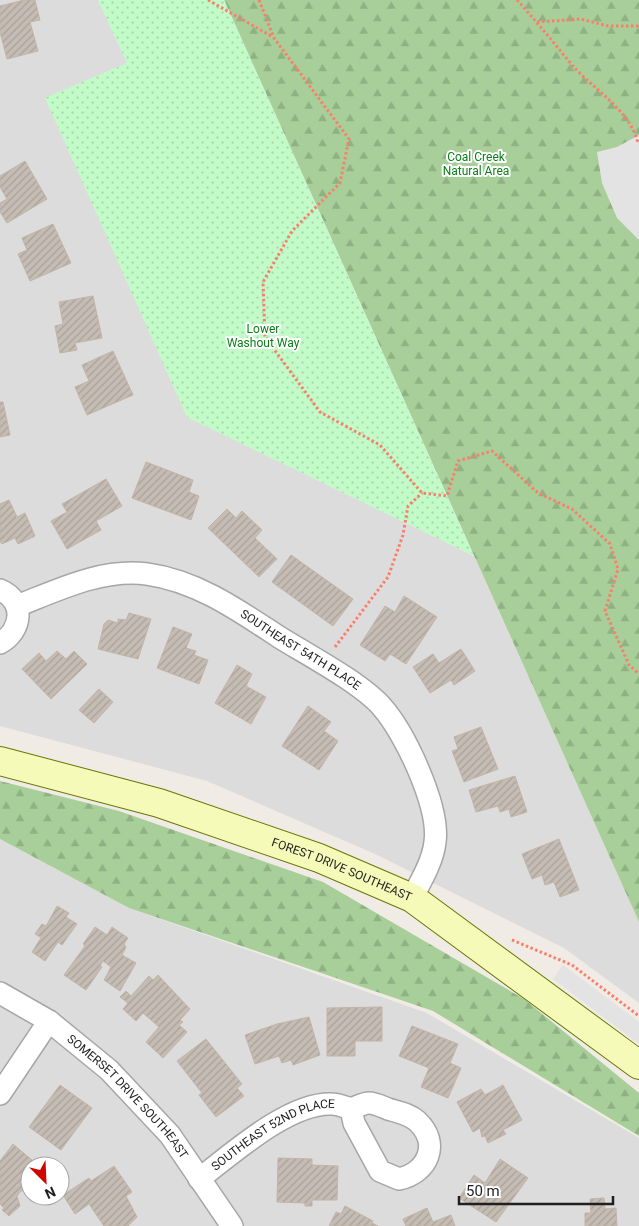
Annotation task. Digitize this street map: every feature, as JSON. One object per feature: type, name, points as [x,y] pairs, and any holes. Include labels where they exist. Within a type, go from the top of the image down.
[{"type":"main road","name":"FOREST DRIVE SOUTHEAST","points":[[0,761],[159,803],[318,858],[412,898],[639,1065]]},
{"type":"street","name":"SOUTHEAST 54TH PLACE","points":[[17,606],[77,582],[108,574],[146,574],[175,580],[228,604],[358,687],[382,706],[428,794],[434,820],[435,842],[425,872],[412,898]]},
{"type":"street","points":[[0,590],[12,598],[17,606],[19,615],[14,632],[0,643]]},
{"type":"street","name":"SOMERSET DRIVE SOUTHEAST","points":[[0,993],[49,1021],[109,1070],[170,1135],[232,1226]]},
{"type":"street","points":[[0,1094],[49,1021]]},
{"type":"street","name":"SOUTHEAST 52ND PLACE","points":[[199,1179],[268,1129],[296,1112],[314,1106],[333,1104],[351,1109]]},
{"type":"path","points":[[208,0],[274,38]]},
{"type":"path","points":[[259,0],[274,38],[349,139],[340,183],[292,231],[263,282],[266,336],[320,412],[380,445],[422,492],[447,496],[458,461],[492,451],[538,493],[572,509],[610,544],[618,569],[605,611],[629,665],[639,674]]},
{"type":"path","points":[[517,0],[574,66],[604,94],[635,130],[638,143]]},
{"type":"path","points":[[536,22],[581,19],[608,26],[639,26]]},
{"type":"path","points":[[334,649],[388,577],[403,535],[408,506],[422,492]]},
{"type":"path","points":[[503,936],[572,965],[639,1016]]},
{"type":"shaded area","points":[[0,0],[98,0],[127,63],[46,98],[187,417],[474,556],[639,922],[639,1003],[564,948],[375,854],[207,781],[0,726]]},
{"type":"shaded area","points":[[639,135],[639,240],[617,218],[602,183],[597,152],[617,147]]},
{"type":"shaded area","points":[[0,839],[129,908],[427,1013],[639,1138],[639,1226],[0,1226]]},
{"type":"shaded area","points":[[563,965],[639,1022],[639,1044],[553,979]]},
{"type":"green space","name":"Lower Washout Way","points":[[98,0],[224,0],[474,556],[187,417],[45,98],[127,63]]},
{"type":"green space","name":"Coal Creek Natural Area","points":[[224,0],[639,0],[639,922]]},
{"type":"green space","points":[[0,781],[119,811],[323,882],[524,999],[639,1093],[639,1136],[433,1011],[129,908],[0,839]]},
{"type":"building","points":[[24,0],[35,0],[40,20],[30,22],[38,51],[7,59],[0,32],[0,6]]},
{"type":"building","points":[[25,161],[47,199],[7,223],[0,212],[0,203],[7,199],[0,187],[0,176]]},
{"type":"building","points":[[53,224],[71,263],[30,281],[18,254],[27,250],[22,238]]},
{"type":"building","points":[[93,296],[102,338],[75,343],[77,350],[60,353],[55,326],[63,324],[59,302]]},
{"type":"building","points":[[113,351],[133,395],[87,415],[75,387],[89,381],[82,365]]},
{"type":"building","points":[[0,402],[3,402],[10,435],[0,437]]},
{"type":"building","points":[[146,462],[193,480],[189,492],[199,496],[191,520],[132,498]]},
{"type":"building","points":[[106,479],[122,506],[96,521],[101,530],[67,549],[51,521],[67,512],[62,504]]},
{"type":"building","points":[[9,500],[17,517],[25,513],[35,536],[18,544],[15,538],[2,544],[0,541],[0,504]]},
{"type":"building","points":[[227,509],[236,518],[242,511],[262,530],[255,538],[277,559],[259,577],[208,528]]},
{"type":"building","points":[[291,555],[353,599],[333,626],[272,582]]},
{"type":"building","points":[[404,596],[437,617],[406,664],[390,654],[385,661],[360,645],[385,606],[395,612]]},
{"type":"building","points":[[129,613],[151,619],[138,659],[98,649],[104,624],[108,620],[118,623],[118,619],[126,620]]},
{"type":"building","points":[[173,627],[192,634],[186,648],[196,651],[194,655],[208,660],[199,684],[157,668]]},
{"type":"building","points":[[461,649],[475,671],[454,685],[451,680],[430,693],[413,667],[433,654],[439,663]]},
{"type":"building","points":[[57,651],[66,659],[74,651],[87,664],[51,699],[22,669],[39,653],[46,661]]},
{"type":"building","points":[[237,665],[252,674],[246,686],[266,697],[251,724],[215,703]]},
{"type":"building","points":[[99,689],[113,702],[94,723],[79,710]]},
{"type":"building","points":[[308,706],[331,722],[324,731],[338,741],[319,770],[282,746]]},
{"type":"building","points":[[481,727],[498,769],[464,782],[452,751],[458,749],[454,737]]},
{"type":"building","points":[[515,776],[527,812],[511,817],[509,809],[500,812],[498,806],[476,812],[469,790]]},
{"type":"building","points":[[559,839],[579,890],[560,897],[554,882],[545,885],[542,875],[532,879],[522,854]]},
{"type":"building","points":[[57,906],[69,913],[66,917],[77,924],[62,945],[58,942],[45,961],[32,952],[44,933],[40,937],[35,934],[42,924],[46,926]]},
{"type":"building","points":[[95,927],[107,935],[112,927],[128,938],[124,944],[126,947],[122,955],[136,963],[120,991],[104,980],[111,967],[103,961],[100,966],[102,967],[86,990],[64,975],[85,946],[83,944]]},
{"type":"building","points":[[158,975],[190,1009],[180,1020],[183,1022],[179,1025],[187,1032],[163,1058],[146,1042],[159,1027],[143,1013],[136,1021],[123,1009],[128,1003],[120,997],[126,991],[131,996],[149,976],[153,980]]},
{"type":"building","points":[[382,1007],[382,1041],[355,1041],[355,1056],[327,1056],[327,1008]]},
{"type":"building","points":[[309,1017],[320,1055],[293,1065],[291,1060],[282,1063],[279,1056],[255,1064],[245,1035],[277,1024]]},
{"type":"building","points":[[412,1026],[458,1044],[450,1063],[461,1068],[448,1098],[421,1087],[429,1068],[399,1056]]},
{"type":"building","points":[[206,1039],[242,1084],[237,1088],[244,1096],[216,1117],[199,1095],[202,1093],[177,1061]]},
{"type":"building","points":[[60,1085],[92,1108],[61,1150],[29,1127]]},
{"type":"building","points":[[503,1085],[522,1120],[503,1130],[506,1134],[488,1143],[485,1136],[482,1137],[480,1128],[473,1132],[457,1102],[481,1089],[485,1095]]},
{"type":"building","points":[[13,1144],[27,1156],[20,1156],[20,1192],[17,1196],[20,1206],[9,1216],[2,1210],[4,1208],[0,1204],[0,1161]]},
{"type":"building","points":[[278,1158],[312,1159],[312,1165],[338,1166],[337,1200],[312,1200],[312,1206],[305,1206],[305,1203],[277,1202]]},
{"type":"building","points":[[500,1159],[528,1178],[496,1222],[459,1198],[474,1175],[485,1183]]},
{"type":"building","points":[[114,1166],[132,1192],[126,1196],[137,1217],[128,1226],[104,1226],[89,1204],[75,1214],[70,1206],[70,1190],[89,1178],[91,1181]]},
{"type":"building","points":[[604,1198],[605,1209],[616,1208],[617,1226],[585,1226],[585,1213],[591,1213],[590,1199]]},
{"type":"building","points":[[345,1206],[373,1221],[372,1223],[378,1226],[329,1226],[336,1212],[341,1214]]},
{"type":"building","points":[[427,1208],[433,1222],[451,1215],[455,1226],[406,1226],[403,1219]]}]
